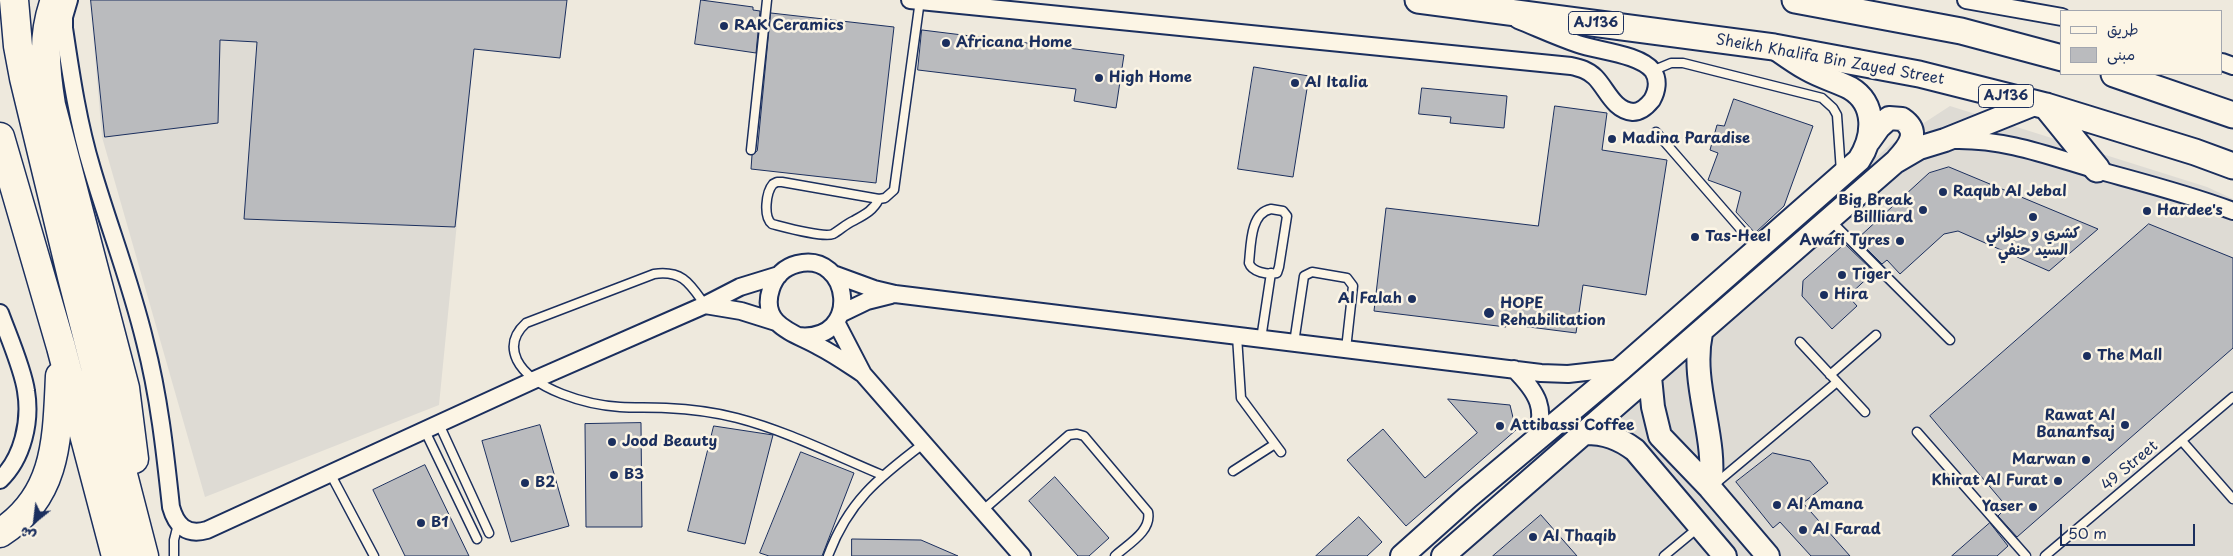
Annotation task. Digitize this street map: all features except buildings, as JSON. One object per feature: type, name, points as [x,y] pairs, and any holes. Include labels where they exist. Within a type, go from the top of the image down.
[{"type":"highway","points":[[14,0],[18,46],[24,78],[83,272],[125,388],[133,443],[137,525],[144,556]]},
{"type":"highway","points":[[55,0],[46,28],[46,76],[83,272]]},
{"type":"highway","points":[[0,137],[61,347],[116,556]]},
{"type":"highway","points":[[0,186],[35,256]]},
{"type":"highway","points":[[0,533],[14,523],[33,503],[50,470],[57,432],[61,347]]},
{"type":"main road","name":"Sheikh Khalifa Bin Zayed Street","points":[[1418,0],[1493,8],[1774,47],[1919,74],[2041,104],[2196,152],[2233,166]]},
{"type":"main road","points":[[1795,0],[1899,18],[2060,57]]},
{"type":"main road","points":[[2038,51],[2060,40]]},
{"type":"main road","points":[[2117,75],[2233,116]]},
{"type":"main road","points":[[2041,104],[2097,170]]},
{"type":"street","points":[[69,0],[65,12],[64,28],[80,122],[92,168],[122,259],[154,380],[161,420],[171,507],[178,524],[184,530],[191,532],[207,530],[534,380],[705,305],[740,287],[779,274]]},
{"type":"street","points":[[910,0],[1571,66],[1588,71],[1616,104],[1632,112],[1637,112],[1646,107],[1653,98],[1657,88],[1656,79],[1652,71],[1632,59],[1558,37],[1493,8]]},
{"type":"street","points":[[1966,0],[2060,17]]},
{"type":"street","points":[[1774,47],[1807,69],[1858,94],[1870,112],[1869,141]]},
{"type":"street","points":[[1895,162],[1919,148],[2041,104]]},
{"type":"street","points":[[1402,556],[1468,497],[1622,368],[1842,176],[1859,160],[1869,141],[1879,127],[1889,118],[1896,118],[1907,123],[1911,128],[1912,142],[1895,162],[1702,333],[1443,556]]},
{"type":"street","points":[[1945,140],[1994,141],[2189,194],[2233,211]]},
{"type":"street","points":[[83,272],[122,259]]},
{"type":"street","points":[[1022,556],[863,374],[832,353],[782,328],[776,322],[772,315],[769,298],[773,282],[779,274],[785,269],[801,263],[818,265],[833,274],[874,289],[895,294],[1514,369],[1568,374],[1622,368]]},
{"type":"street","points":[[833,274],[843,297],[838,318],[863,374]]},
{"type":"street","points":[[798,336],[815,336],[823,333],[838,318],[867,301],[895,294]]},
{"type":"street","points":[[705,305],[741,311],[776,322]]},
{"type":"street","points":[[0,314],[26,390],[28,420],[21,449],[6,475],[0,480]]},
{"type":"street","points":[[1702,333],[1698,367],[1712,466],[1710,488]]},
{"type":"street","points":[[1514,369],[1538,396],[1540,421],[1531,445]]},
{"type":"street","points":[[1650,377],[1653,407],[1660,436]]},
{"type":"street","points":[[1635,450],[1636,437],[1641,432],[1648,430],[1660,436],[1710,488],[1768,556]]},
{"type":"street","points":[[1586,433],[1611,436],[1623,441],[1635,450],[1725,556]]},
{"type":"lane","points":[[751,150],[767,0]]},
{"type":"lane","points":[[879,199],[876,205],[866,214],[830,235],[772,224],[766,218],[770,187],[777,182],[879,199],[885,198],[894,190],[920,0]]},
{"type":"lane","points":[[1652,71],[1672,63],[1683,63],[1822,98],[1833,108],[1837,115],[1842,176]]},
{"type":"lane","points":[[1656,132],[1758,249]]},
{"type":"lane","points":[[1271,209],[1283,211],[1287,219],[1279,270],[1277,273],[1271,273],[1252,269],[1248,263],[1256,219],[1265,210],[1271,209]]},
{"type":"lane","points":[[1829,220],[1950,340]]},
{"type":"lane","points":[[705,305],[685,279],[676,274],[665,272],[654,274],[526,323],[515,336],[514,354],[522,369],[534,380],[562,393],[599,404],[701,411],[736,418],[770,428],[882,475]]},
{"type":"lane","points":[[1294,343],[1304,276],[1312,272],[1347,278],[1353,286],[1346,349]]},
{"type":"lane","points":[[1260,339],[1271,273]]},
{"type":"lane","points":[[1830,375],[1876,335]]},
{"type":"lane","points":[[1237,336],[1240,398],[1280,452]]},
{"type":"lane","points":[[1800,342],[1865,412]]},
{"type":"lane","points":[[1710,488],[1837,382]]},
{"type":"lane","name":"49 Street","points":[[2045,556],[2233,397]]},
{"type":"lane","points":[[432,428],[489,533]]},
{"type":"lane","points":[[432,428],[477,538]]},
{"type":"lane","points":[[1917,432],[2026,556]]},
{"type":"lane","points":[[982,511],[1069,435],[1077,434],[1084,436],[1148,512],[1150,519],[1147,527],[1115,556]]},
{"type":"lane","points":[[2182,441],[2233,499]]},
{"type":"lane","points":[[828,556],[842,524],[854,506],[882,475],[923,444]]},
{"type":"lane","points":[[1233,471],[1275,444]]},
{"type":"lane","points":[[330,475],[374,556]]},
{"type":"lane","points":[[174,556],[174,540],[178,524]]},
{"type":"lane","points":[[1664,556],[1700,526]]},
{"type":"shaded area","points":[[90,0],[479,0],[439,405],[205,497],[102,137]]},
{"type":"shaded area","points":[[1950,106],[2207,187],[2233,199],[2233,556],[1429,556],[1890,145]]},
{"type":"place","name":"RAK Ceramics","points":[[724,26]]},
{"type":"place","name":"Africana Home","points":[[946,43]]},
{"type":"place","name":"High Home","points":[[1099,78]]},
{"type":"place","name":"Al Italia","points":[[1295,83]]},
{"type":"place","name":"Madina Paradise","points":[[1612,139]]},
{"type":"place","name":"Raqub Al Jebal","points":[[1943,192]]},
{"type":"place","name":"Big Break Billliard","points":[[1923,210]]},
{"type":"place","name":"Hardee's","points":[[2147,211]]},
{"type":"place","name":"كشري و حلواني السيد حنفي","points":[[2033,217]]},
{"type":"place","name":"Tas-Heel","points":[[1695,237]]},
{"type":"place","name":"Awafi Tyres","points":[[1900,241]]},
{"type":"place","name":"Tiger","points":[[1842,275]]},
{"type":"place","name":"Hira","points":[[1824,295]]},
{"type":"place","name":"Al Falah","points":[[1412,299]]},
{"type":"place","name":"HOPE Rehabilitation","points":[[1489,313]]},
{"type":"place","name":"The Mall","points":[[2087,356]]},
{"type":"place","name":"Rawat Al Bananfsaj","points":[[2125,425]]},
{"type":"place","name":"Attibassi Coffee","points":[[1500,426]]},
{"type":"place","name":"Jood Beauty","points":[[612,442]]},
{"type":"place","name":"Marwan","points":[[2086,460]]},
{"type":"place","name":"B3","points":[[614,475]]},
{"type":"place","name":"Khirat Al Furat","points":[[2058,481]]},
{"type":"place","name":"B2","points":[[525,483]]},
{"type":"place","name":"Al Amana","points":[[1777,505]]},
{"type":"place","name":"Yaser","points":[[2033,507]]},
{"type":"place","name":"B1","points":[[421,523]]},
{"type":"place","name":"Al Farad","points":[[1803,530]]},
{"type":"place","name":"Al Thaqib","points":[[1533,537]]}]
